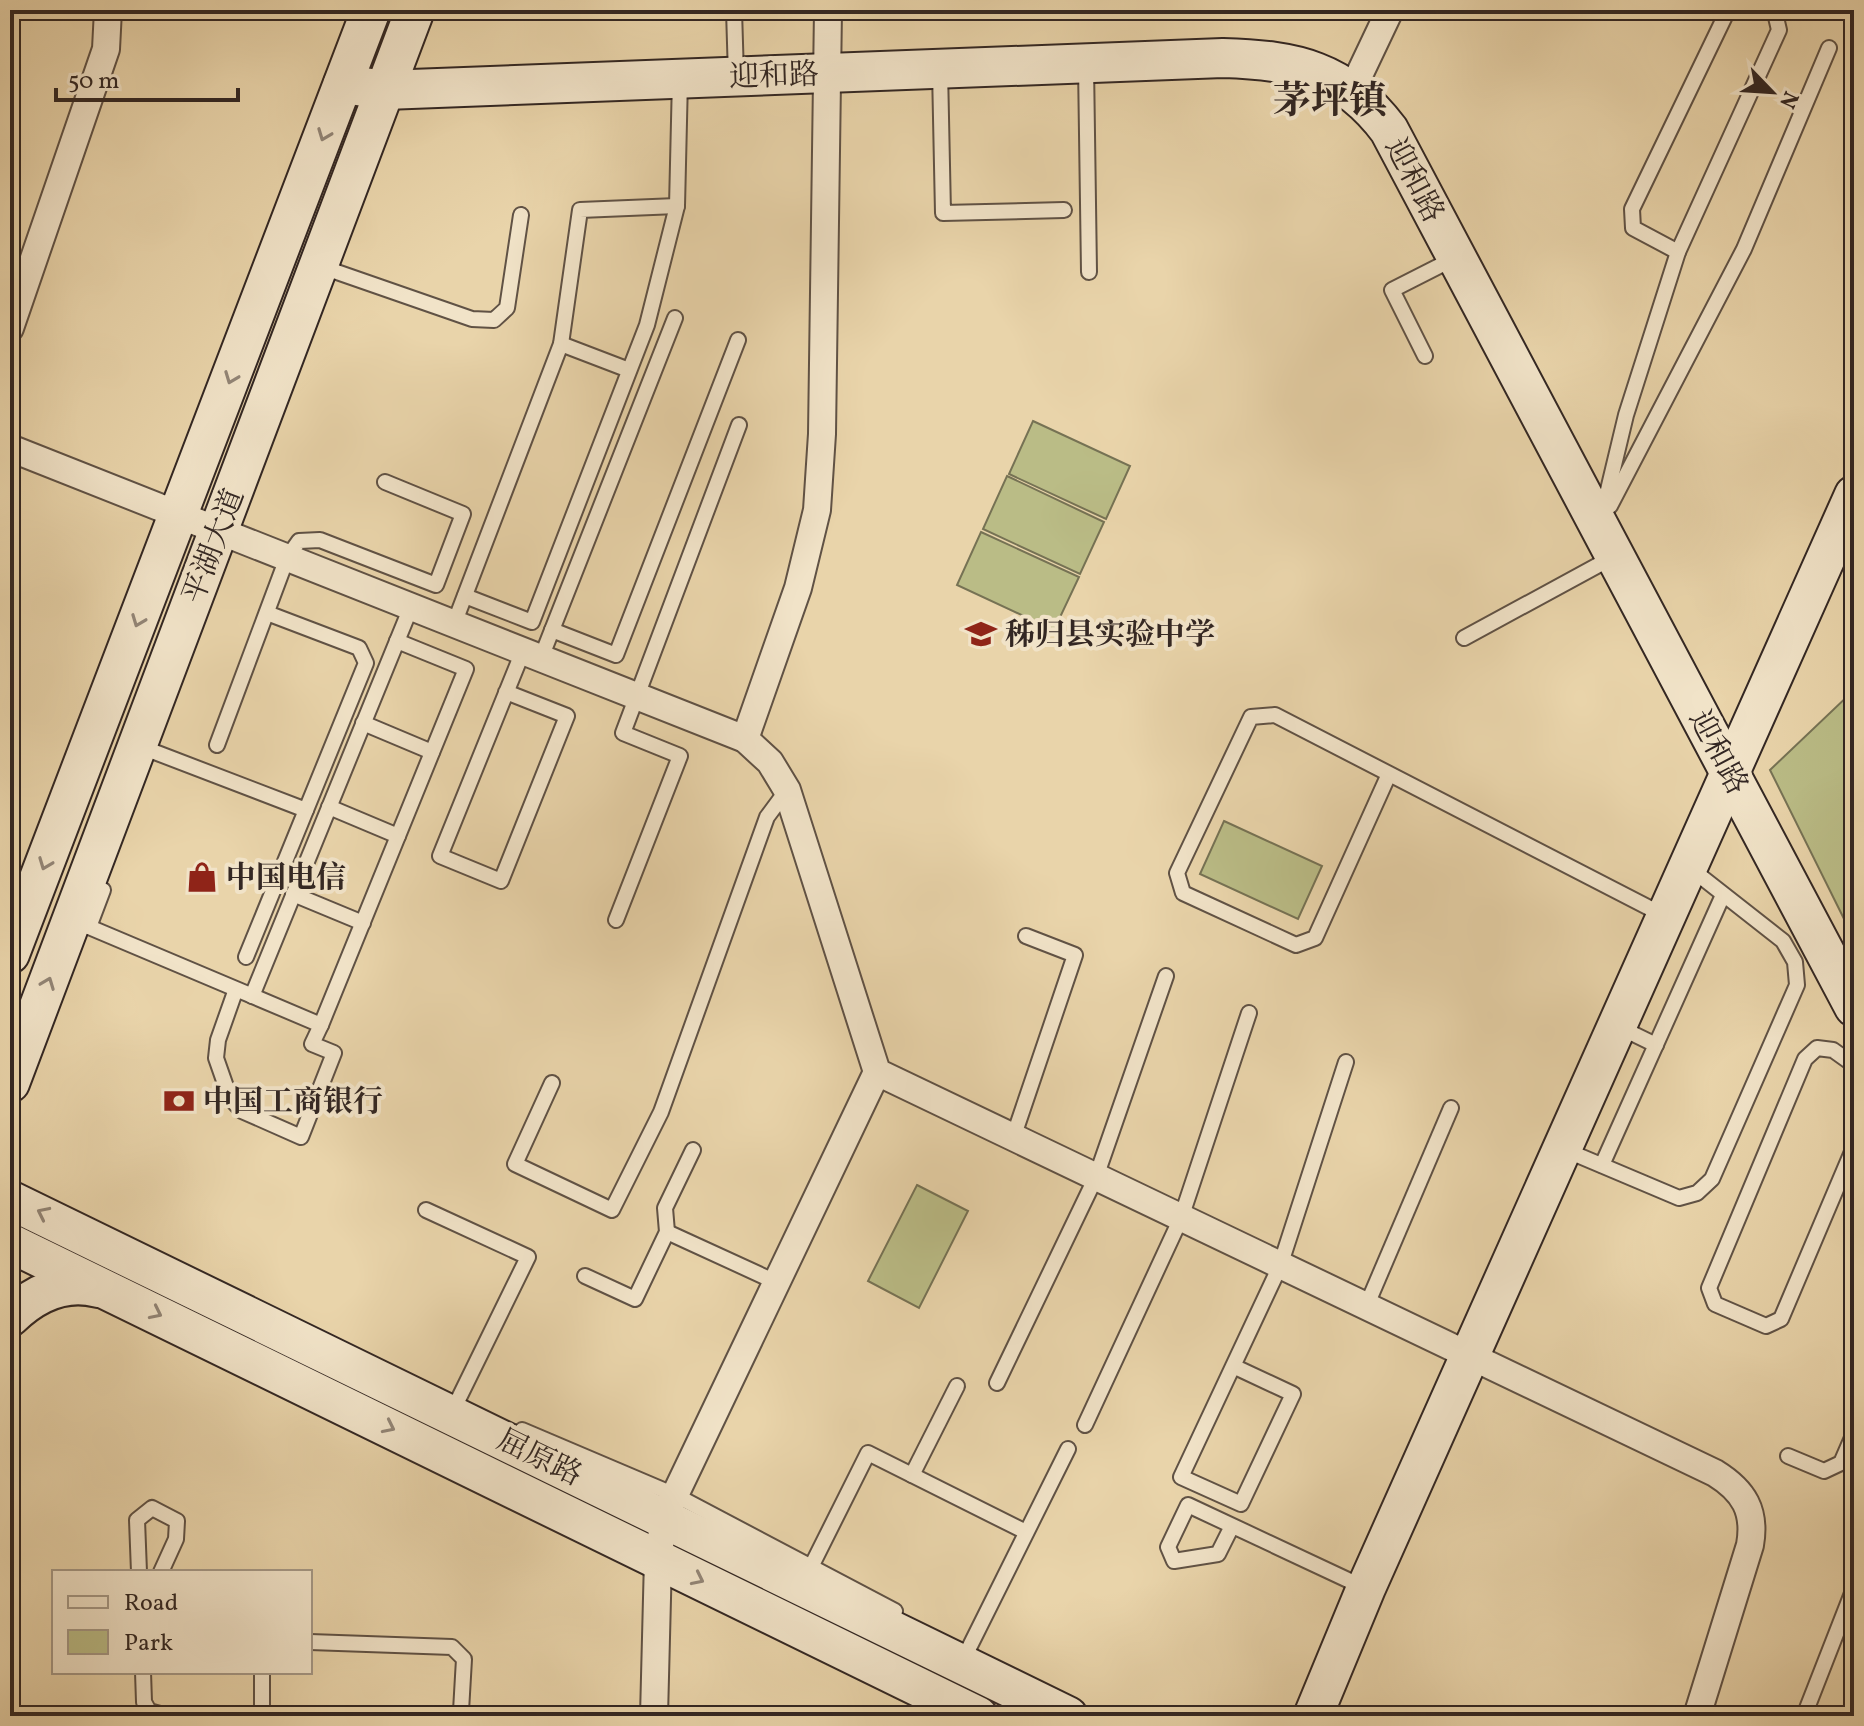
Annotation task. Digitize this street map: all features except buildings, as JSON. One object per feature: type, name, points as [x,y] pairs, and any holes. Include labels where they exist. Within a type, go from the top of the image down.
[{"type":"main road","name":"平湖大道","points":[[10,954],[371,10]]},
{"type":"main road","name":"平湖大道","points":[[10,1083],[80,924],[392,90],[415,10]]},
{"type":"main road","name":"迎和路","points":[[343,84],[392,90],[1265,59],[1298,65],[1352,90],[1389,130],[1854,1007]]},
{"type":"main road","points":[[1313,1716],[1366,1588],[1854,495]]},
{"type":"main road","name":"屈原路","points":[[10,1200],[670,1506],[1068,1716]]},
{"type":"main road","name":"屈原路","points":[[10,1243],[978,1716]]},
{"type":"main road","points":[[10,1317],[44,1291],[67,1285],[116,1294]]},
{"type":"main road","points":[[1296,1716],[1334,1663]]},
{"type":"street","points":[[10,328],[106,49],[108,10]]},
{"type":"street","points":[[745,739],[798,588],[817,510],[822,434],[828,10]]},
{"type":"street","points":[[1352,90],[1390,10]]},
{"type":"street","points":[[10,448],[745,739],[770,762],[787,790],[877,1072],[670,1506],[658,1559],[654,1716]]},
{"type":"street","points":[[877,1072],[1715,1473],[1743,1497],[1753,1520],[1750,1545],[1697,1716]]},
{"type":"lane","points":[[147,765],[225,533],[331,270],[392,90],[428,10]]},
{"type":"lane","points":[[734,10],[736,77]]},
{"type":"lane","points":[[1678,252],[1633,228],[1632,209],[1728,10]]},
{"type":"lane","points":[[1607,541],[1626,415],[1678,252],[1779,30],[1775,13],[1768,10]]},
{"type":"lane","points":[[1846,10],[1854,19]]},
{"type":"lane","points":[[1464,638],[1607,541],[1744,249],[1829,48]]},
{"type":"lane","points":[[1086,63],[1089,272]]},
{"type":"lane","points":[[940,69],[943,213],[1064,210]]},
{"type":"lane","points":[[465,596],[532,622],[647,325],[677,206],[680,79]]},
{"type":"lane","points":[[454,624],[561,344],[580,210],[677,206]]},
{"type":"lane","points":[[331,270],[472,319],[494,320],[507,308],[521,215]]},
{"type":"lane","points":[[1425,356],[1392,290],[1456,257]]},
{"type":"lane","points":[[506,692],[567,716],[501,881],[440,856],[506,692],[552,630],[675,318]]},
{"type":"lane","points":[[552,630],[616,655],[738,340]]},
{"type":"lane","points":[[561,344],[629,370]]},
{"type":"lane","points":[[616,920],[680,756],[623,733],[739,425]]},
{"type":"lane","points":[[217,745],[287,558],[299,541],[320,540],[436,585],[463,514],[385,482]]},
{"type":"lane","points":[[252,996],[411,607]]},
{"type":"lane","points":[[246,957],[366,663],[359,648],[267,613]]},
{"type":"lane","points":[[236,989],[218,1040],[216,1058],[230,1098],[242,1111],[301,1137],[334,1053],[312,1044],[466,669],[397,641]]},
{"type":"lane","points":[[1389,774],[1315,938],[1296,945],[1183,893],[1177,873],[1251,717],[1275,715],[1666,916]]},
{"type":"lane","points":[[363,723],[432,752]]},
{"type":"lane","points":[[152,751],[306,810]]},
{"type":"lane","points":[[552,1083],[515,1164],[612,1210],[661,1112],[767,817],[787,790]]},
{"type":"lane","points":[[329,807],[398,836]]},
{"type":"lane","points":[[1562,1148],[1679,1198],[1697,1193],[1712,1179],[1797,985],[1795,962],[1783,941],[1688,867]]},
{"type":"lane","points":[[110,868],[80,924],[321,1025]]},
{"type":"lane","points":[[293,894],[363,923]]},
{"type":"lane","points":[[1602,1165],[1723,895]]},
{"type":"lane","points":[[1013,1138],[1075,955],[1026,936]]},
{"type":"lane","points":[[997,1383],[1096,1177],[1166,976]]},
{"type":"lane","points":[[1085,1425],[1181,1218],[1249,1013]]},
{"type":"lane","points":[[1617,1026],[1656,1045]]},
{"type":"lane","points":[[1854,1065],[1833,1050],[1817,1048],[1805,1059],[1709,1288],[1715,1304],[1766,1326],[1781,1319],[1854,1147]]},
{"type":"lane","points":[[1233,1366],[1293,1394],[1241,1504],[1181,1477],[1233,1366],[1280,1266],[1346,1062]]},
{"type":"lane","points":[[1366,1307],[1451,1108]]},
{"type":"lane","points":[[585,1276],[635,1299],[667,1232],[665,1208],[693,1150]]},
{"type":"lane","points":[[426,1210],[528,1257],[457,1402]]},
{"type":"lane","points":[[667,1232],[776,1282]]},
{"type":"lane","points":[[103,1243],[120,1236],[486,1414]]},
{"type":"lane","points":[[912,1475],[957,1386]]},
{"type":"lane","points":[[501,1421],[670,1506],[812,1565],[902,1616]]},
{"type":"lane","points":[[1788,1456],[1824,1471],[1841,1463],[1854,1433]]},
{"type":"lane","points":[[967,1652],[1068,1449]]},
{"type":"lane","points":[[812,1565],[868,1453],[1026,1532]]},
{"type":"lane","points":[[1232,1526],[1218,1554],[1174,1561],[1168,1547],[1188,1505],[1366,1588]]},
{"type":"lane","points":[[139,1570],[137,1520],[152,1508],[177,1521],[176,1539],[162,1570]]},
{"type":"lane","points":[[1804,1716],[1854,1588]]},
{"type":"lane","points":[[928,1630],[1089,1716]]},
{"type":"lane","points":[[312,1642],[452,1647],[464,1659],[461,1711],[456,1716]]},
{"type":"lane","points":[[143,1674],[144,1702],[149,1711],[167,1716]]},
{"type":"lane","points":[[262,1674],[262,1716]]},
{"type":"green space","points":[[1033,421],[1130,466],[1106,519],[1009,474]]},
{"type":"green space","points":[[1007,476],[1104,522],[1080,574],[983,529]]},
{"type":"green space","points":[[981,532],[1079,577],[1054,630],[957,585]]},
{"type":"green space","points":[[1854,690],[1854,939],[1770,770]]},
{"type":"green space","points":[[1224,821],[1322,866],[1298,919],[1200,874]]},
{"type":"green space","points":[[917,1185],[968,1211],[919,1308],[868,1281]]},
{"type":"place","name":"秭归县实验中学","points":[[981,634]]},
{"type":"place","name":"中国电信","points":[[202,877]]},
{"type":"place","name":"中国工商银行","points":[[179,1101]]},
{"type":"district","name":"茅坪镇","points":[[1330,100]]}]
